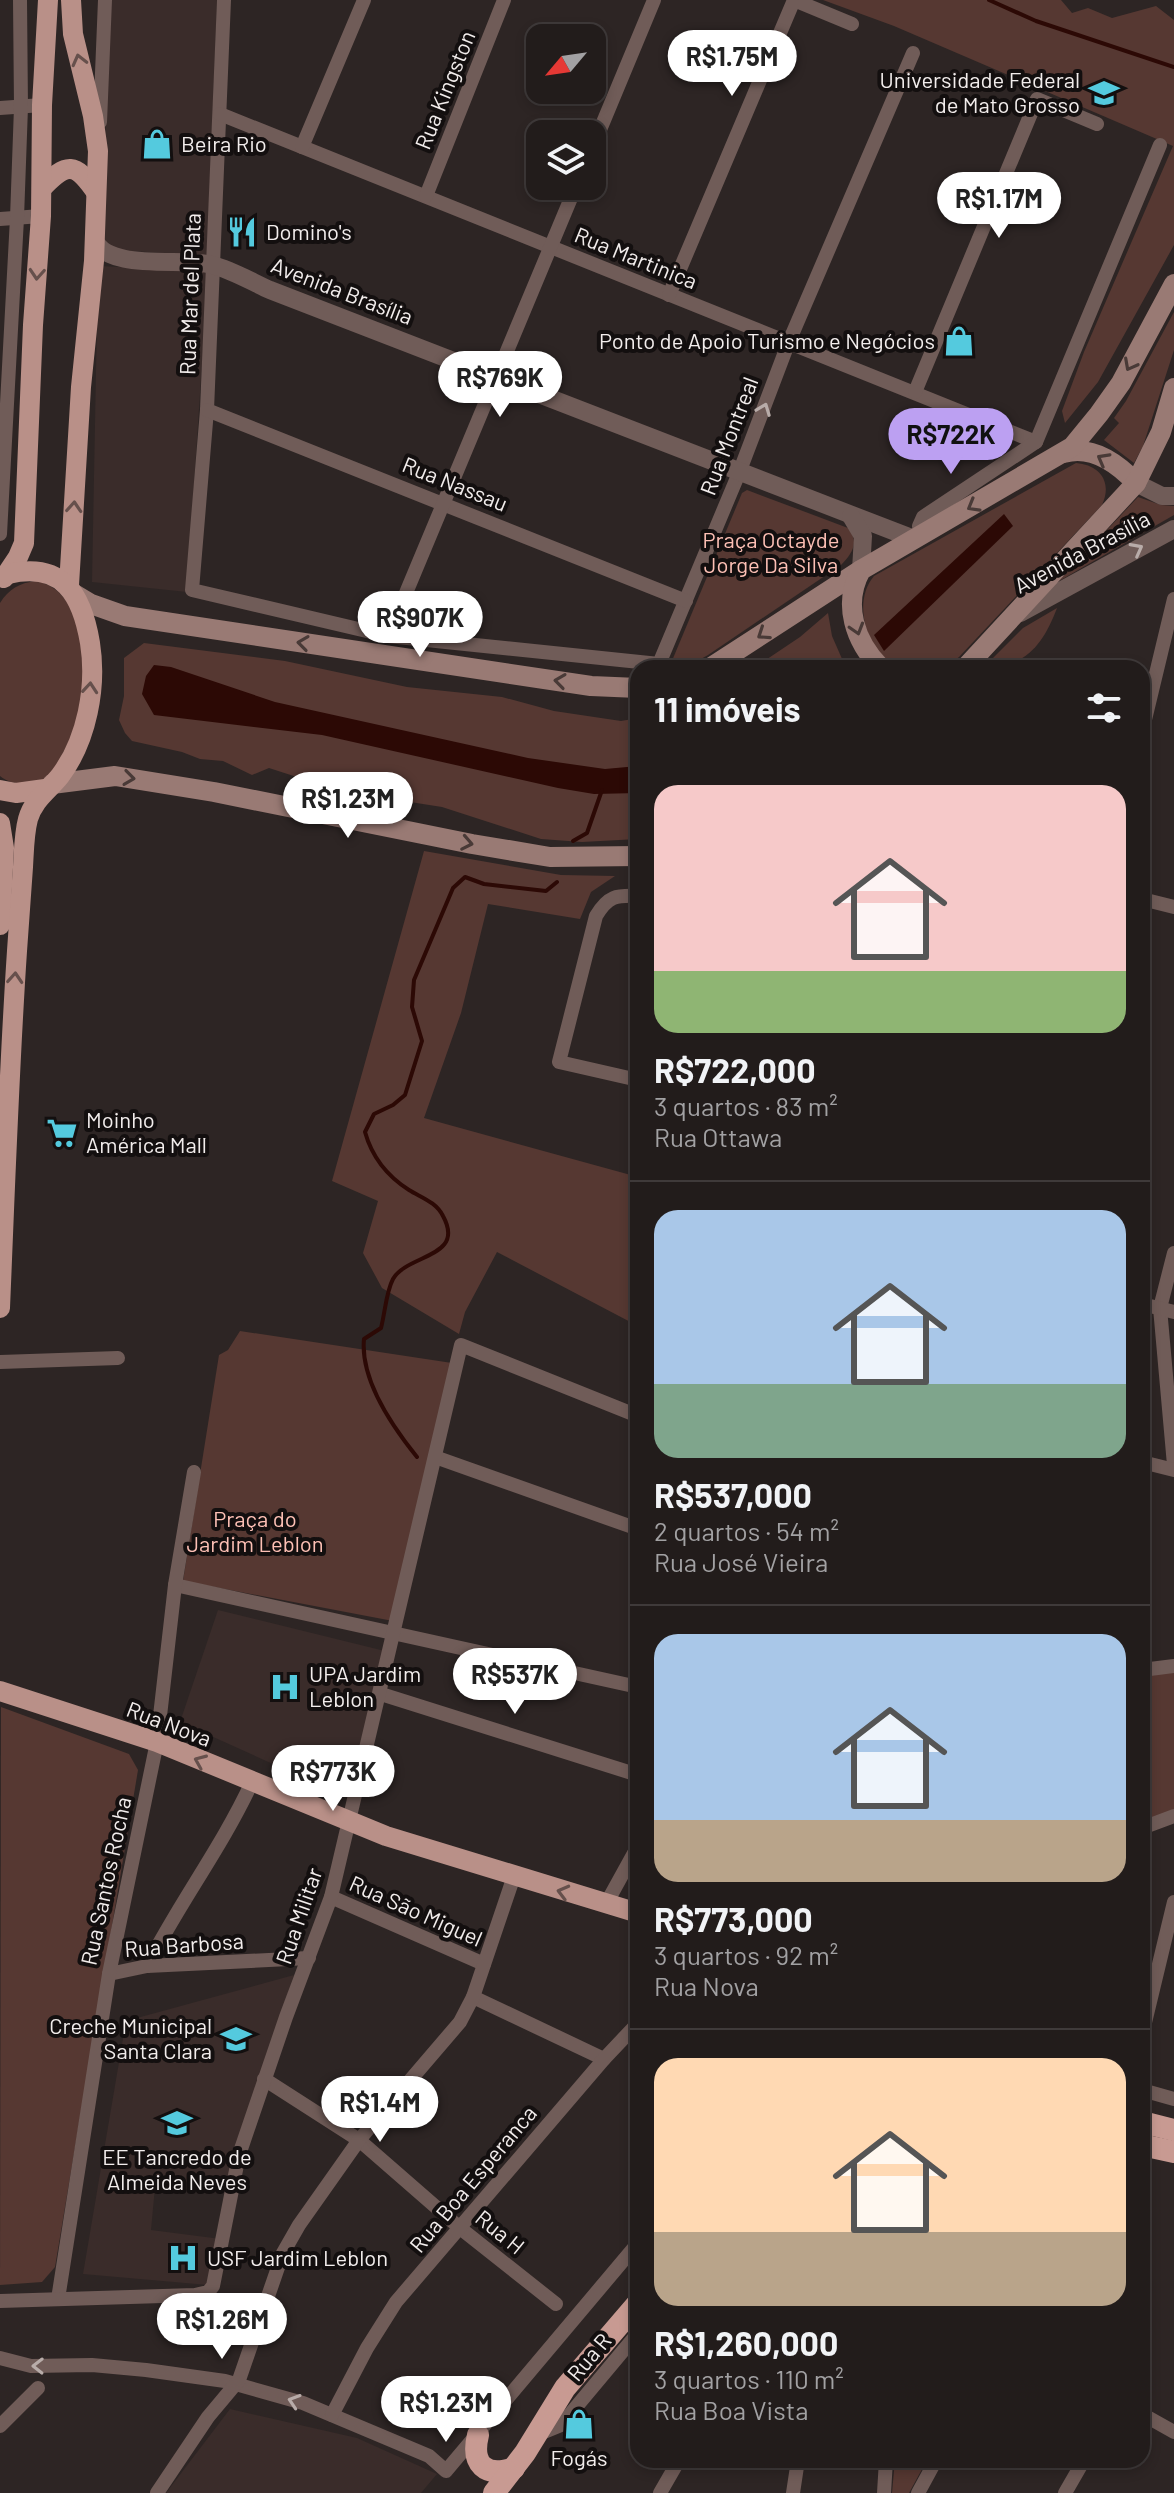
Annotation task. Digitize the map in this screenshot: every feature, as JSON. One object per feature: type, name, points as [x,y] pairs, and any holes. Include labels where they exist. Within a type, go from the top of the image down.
[{"type":"highway","points":[[1150,2124],[1174,2130]]},
{"type":"highway","points":[[1150,2147],[1174,2152]]},
{"type":"highway","points":[[494,2493],[514,2468],[565,2388],[630,2312]]},
{"type":"highway","points":[[478,2435],[475,2451],[480,2465],[497,2472],[514,2468]]},
{"type":"main road","points":[[4,578],[24,543],[28,438],[15,326],[41,216],[42,188],[31,106],[48,0]]},
{"type":"main road","points":[[0,1308],[13,1013],[25,834],[35,804],[71,759],[90,699],[90,644],[72,590],[81,387],[92,280],[98,151],[93,116],[73,34],[71,0]]},
{"type":"main road","points":[[42,188],[67,168],[76,169],[84,175],[96,192]]},
{"type":"main road","points":[[723,660],[918,537],[1064,453],[1078,440],[1121,383],[1174,284]]},
{"type":"main road","points":[[973,660],[1136,483],[1161,432],[1174,388]]},
{"type":"main road","points":[[1064,453],[1084,450],[1096,454],[1120,468],[1136,483]]},
{"type":"main road","points":[[4,578],[24,570],[45,574],[91,604],[125,616],[591,686],[630,688]]},
{"type":"main road","points":[[858,577],[852,608],[854,628],[863,647],[874,660]]},
{"type":"main road","points":[[0,790],[16,793],[115,776],[550,857],[630,856]]},
{"type":"main road","points":[[0,823],[4,848],[0,925]]},
{"type":"main road","name":"Rua Nova","points":[[0,1691],[157,1742],[350,1823],[630,1911]]},
{"type":"street","points":[[0,534],[3,436],[15,326],[17,218],[31,106],[20,0]]},
{"type":"street","points":[[98,151],[105,0]]},
{"type":"street","name":"Rua Mar del Plata","points":[[192,590],[207,410],[224,0]]},
{"type":"street","points":[[302,147],[364,0]]},
{"type":"street","name":"Rua Kingston","points":[[426,196],[504,0]]},
{"type":"street","points":[[604,120],[654,0]]},
{"type":"street","points":[[669,295],[794,0],[852,24]]},
{"type":"street","name":"Rua Montreal","points":[[661,660],[739,473],[788,344],[913,53]]},
{"type":"street","points":[[915,392],[1037,99],[1097,124]]},
{"type":"street","points":[[0,108],[31,106]]},
{"type":"street","name":"Rua Martinica","points":[[220,114],[1036,442]]},
{"type":"street","points":[[918,537],[923,517],[1036,442],[1160,145]]},
{"type":"street","points":[[388,636],[570,200]]},
{"type":"street","points":[[0,219],[41,216]]},
{"type":"street","points":[[94,239],[105,253],[124,259]]},
{"type":"street","points":[[92,280],[103,266],[124,259]]},
{"type":"street","name":"Avenida Brasília","points":[[124,259],[212,264],[285,296],[497,376],[739,473],[851,516],[918,537]]},
{"type":"street","name":"Rua Nassau","points":[[207,410],[686,601]]},
{"type":"street","points":[[3,436],[28,438]]},
{"type":"street","name":"Avenida Brasília","points":[[1136,483],[1162,496],[1174,496]]},
{"type":"street","points":[[851,516],[863,536],[858,577]]},
{"type":"street","name":"Avenida Brasília","points":[[1014,616],[1174,529]]},
{"type":"street","name":"Rua Montreal","points":[[192,590],[388,636],[630,661]]},
{"type":"street","points":[[1150,699],[1174,599]]},
{"type":"street","points":[[630,896],[619,895],[604,903],[596,916],[559,1062],[630,1078]]},
{"type":"street","points":[[1150,901],[1174,907]]},
{"type":"street","points":[[1150,1463],[1174,1467],[1167,1310],[1174,1253]]},
{"type":"street","name":"Rua Militar","points":[[0,2301],[195,2295],[211,2290],[239,2155],[331,1897],[461,1345],[630,1413]]},
{"type":"street","points":[[0,1362],[118,1358]]},
{"type":"street","points":[[435,1457],[630,1526]]},
{"type":"street","name":"Rua Santos Rocha","points":[[58,2299],[109,1974],[157,1742],[175,1585],[194,1472]]},
{"type":"street","points":[[175,1585],[396,1631],[630,1685]]},
{"type":"street","points":[[1150,1669],[1174,1666]]},
{"type":"street","points":[[381,1694],[630,1772]]},
{"type":"street","points":[[147,1966],[172,1918],[235,1821],[252,1782]]},
{"type":"street","points":[[1150,1825],[1174,1816]]},
{"type":"street","points":[[606,1904],[630,1860]]},
{"type":"street","points":[[157,2493],[245,2369],[283,2253],[299,2225],[359,2140],[460,2022],[473,1997],[514,1876]]},
{"type":"street","name":"Rua São Miguel","points":[[331,1897],[484,1964]]},
{"type":"street","points":[[1150,2002],[1174,1902]]},
{"type":"street","name":"Rua Barbosa","points":[[109,1974],[147,1966],[309,1958]]},
{"type":"street","points":[[473,1997],[604,2059]]},
{"type":"street","name":"Rua Boa Esperanca","points":[[332,2415],[367,2348],[396,2302],[630,2031]]},
{"type":"street","name":"Rua H","points":[[264,2079],[359,2140],[460,2228],[556,2304]]},
{"type":"street","points":[[1150,2092],[1174,2099]]},
{"type":"street","points":[[0,2358],[31,2366],[133,2368],[236,2384],[303,2403],[332,2415],[429,2456],[446,2471],[630,2253]]},
{"type":"street","name":"Rua R","points":[[535,2436],[561,2425],[630,2343]]},
{"type":"street","points":[[0,2426],[38,2388]]},
{"type":"street","points":[[1150,2418],[1174,2432]]},
{"type":"street","points":[[660,2493],[674,2468]]},
{"type":"street","points":[[793,2493],[797,2468]]},
{"type":"street","points":[[884,2493],[886,2468]]},
{"type":"street","points":[[918,2493],[932,2468]]},
{"type":"street","points":[[1065,2493],[1079,2468]]},
{"type":"shaded area","points":[[110,0],[217,0],[207,256],[101,249]]},
{"type":"shaded area","points":[[98,266],[208,271],[187,592],[92,582]]},
{"type":"shaded area","points":[[1004,514],[1013,526],[884,651],[874,635]]},
{"type":"shaded area","points":[[154,665],[171,667],[275,702],[528,758],[605,769],[630,767],[630,793],[594,794],[558,788],[322,735],[154,715],[142,694],[146,676]]},
{"type":"shaded area","name":"UPA Jardim Leblon","points":[[218,1610],[389,1652],[346,1797],[180,1722]]},
{"type":"shaded area","name":"EE Tancredo de Almeida Neves","points":[[294,1975],[255,2093],[231,2192],[155,2187],[151,2230],[221,2239],[208,2285],[83,2274],[126,2021]]},
{"type":"shaded area","points":[[230,2409],[357,2438],[437,2474],[421,2493],[166,2493]]},
{"type":"green space","name":"Universidade Federal de Mato Grosso","points":[[823,0],[1061,0],[1072,13],[1088,8],[1112,18],[1156,6],[1174,20],[1174,245],[1098,382],[1065,423],[1062,411],[1084,352],[1173,146],[894,26]]},
{"type":"green space","points":[[1174,312],[1174,350],[1143,446],[1134,463],[1104,440],[1119,423],[1114,418]]},
{"type":"green space","points":[[1076,463],[1091,467],[1105,482],[1102,505],[955,660],[887,660],[879,652],[871,640],[863,613],[867,587],[874,576]]},
{"type":"green space","name":"Praça Octayde Jorge Da Silva","points":[[747,490],[848,528],[854,538],[851,552],[841,565],[708,655],[699,660],[672,660],[742,493]]},
{"type":"green space","points":[[1138,497],[1174,506],[1174,515],[1059,581]]},
{"type":"green space","points":[[36,581],[53,588],[66,601],[75,618],[81,638],[83,682],[78,719],[54,773],[41,780],[17,783],[0,776],[0,603],[15,588]]},
{"type":"green space","points":[[1057,608],[1039,643],[1030,652],[1019,660],[991,660],[1023,628]]},
{"type":"green space","points":[[828,613],[832,636],[842,660],[766,660]]},
{"type":"green space","points":[[144,643],[285,661],[407,687],[502,697],[554,711],[621,721],[630,719],[630,839],[582,842],[541,839],[442,807],[340,791],[269,768],[252,775],[223,761],[200,759],[132,741],[119,720],[124,696],[124,658]]},
{"type":"green space","points":[[424,851],[561,875],[615,876],[591,892],[580,919],[488,904],[461,1013],[424,1118],[630,1175],[630,1322],[497,1252],[465,1312],[459,1334],[382,1288],[363,1253],[378,1201],[332,1181]]},
{"type":"green space","name":"Praça do Jardim Leblon","points":[[240,1331],[452,1363],[393,1621],[183,1581],[219,1355],[228,1350]]},
{"type":"green space","points":[[1174,1669],[1174,1814],[1150,1823],[1150,1672]]},
{"type":"green space","points":[[1,1707],[129,1754],[138,1770],[55,2267],[42,2282],[0,2285]]},
{"type":"green space","points":[[894,2468],[923,2468],[909,2493],[892,2493]]},
{"type":"waterway","points":[[989,0],[1036,21],[1174,67]]},
{"type":"waterway","points":[[573,841],[587,833],[602,790]]},
{"type":"waterway","points":[[417,1457],[388,1417],[372,1386],[364,1355],[364,1339],[381,1328],[393,1279],[400,1271],[441,1248],[447,1240],[448,1230],[437,1207],[401,1185],[387,1172],[376,1158],[365,1132],[374,1114],[405,1095],[422,1041],[412,1007],[414,980],[453,888],[465,877],[484,884],[546,891],[557,882]]},
{"type":"place","name":"Universidade Federal de Mato Grosso","points":[[1104,93]]},
{"type":"place","name":"Beira Rio","points":[[157,144]]},
{"type":"place","name":"Domino's","points":[[242,232]]},
{"type":"place","name":"Ponto de Apoio Turismo e Negócios","points":[[959,341]]},
{"type":"place","name":"Moinho América Mall","points":[[62,1133]]},
{"type":"place","name":"UPA Jardim Leblon","points":[[285,1687]]},
{"type":"place","name":"Creche Municipal Santa Clara","points":[[236,2039]]},
{"type":"place","name":"EE Tancredo de Almeida Neves","points":[[177,2123]]},
{"type":"place","name":"USF Jardim Leblon","points":[[183,2258]]},
{"type":"place","name":"Fogás","points":[[579,2424]]}]
